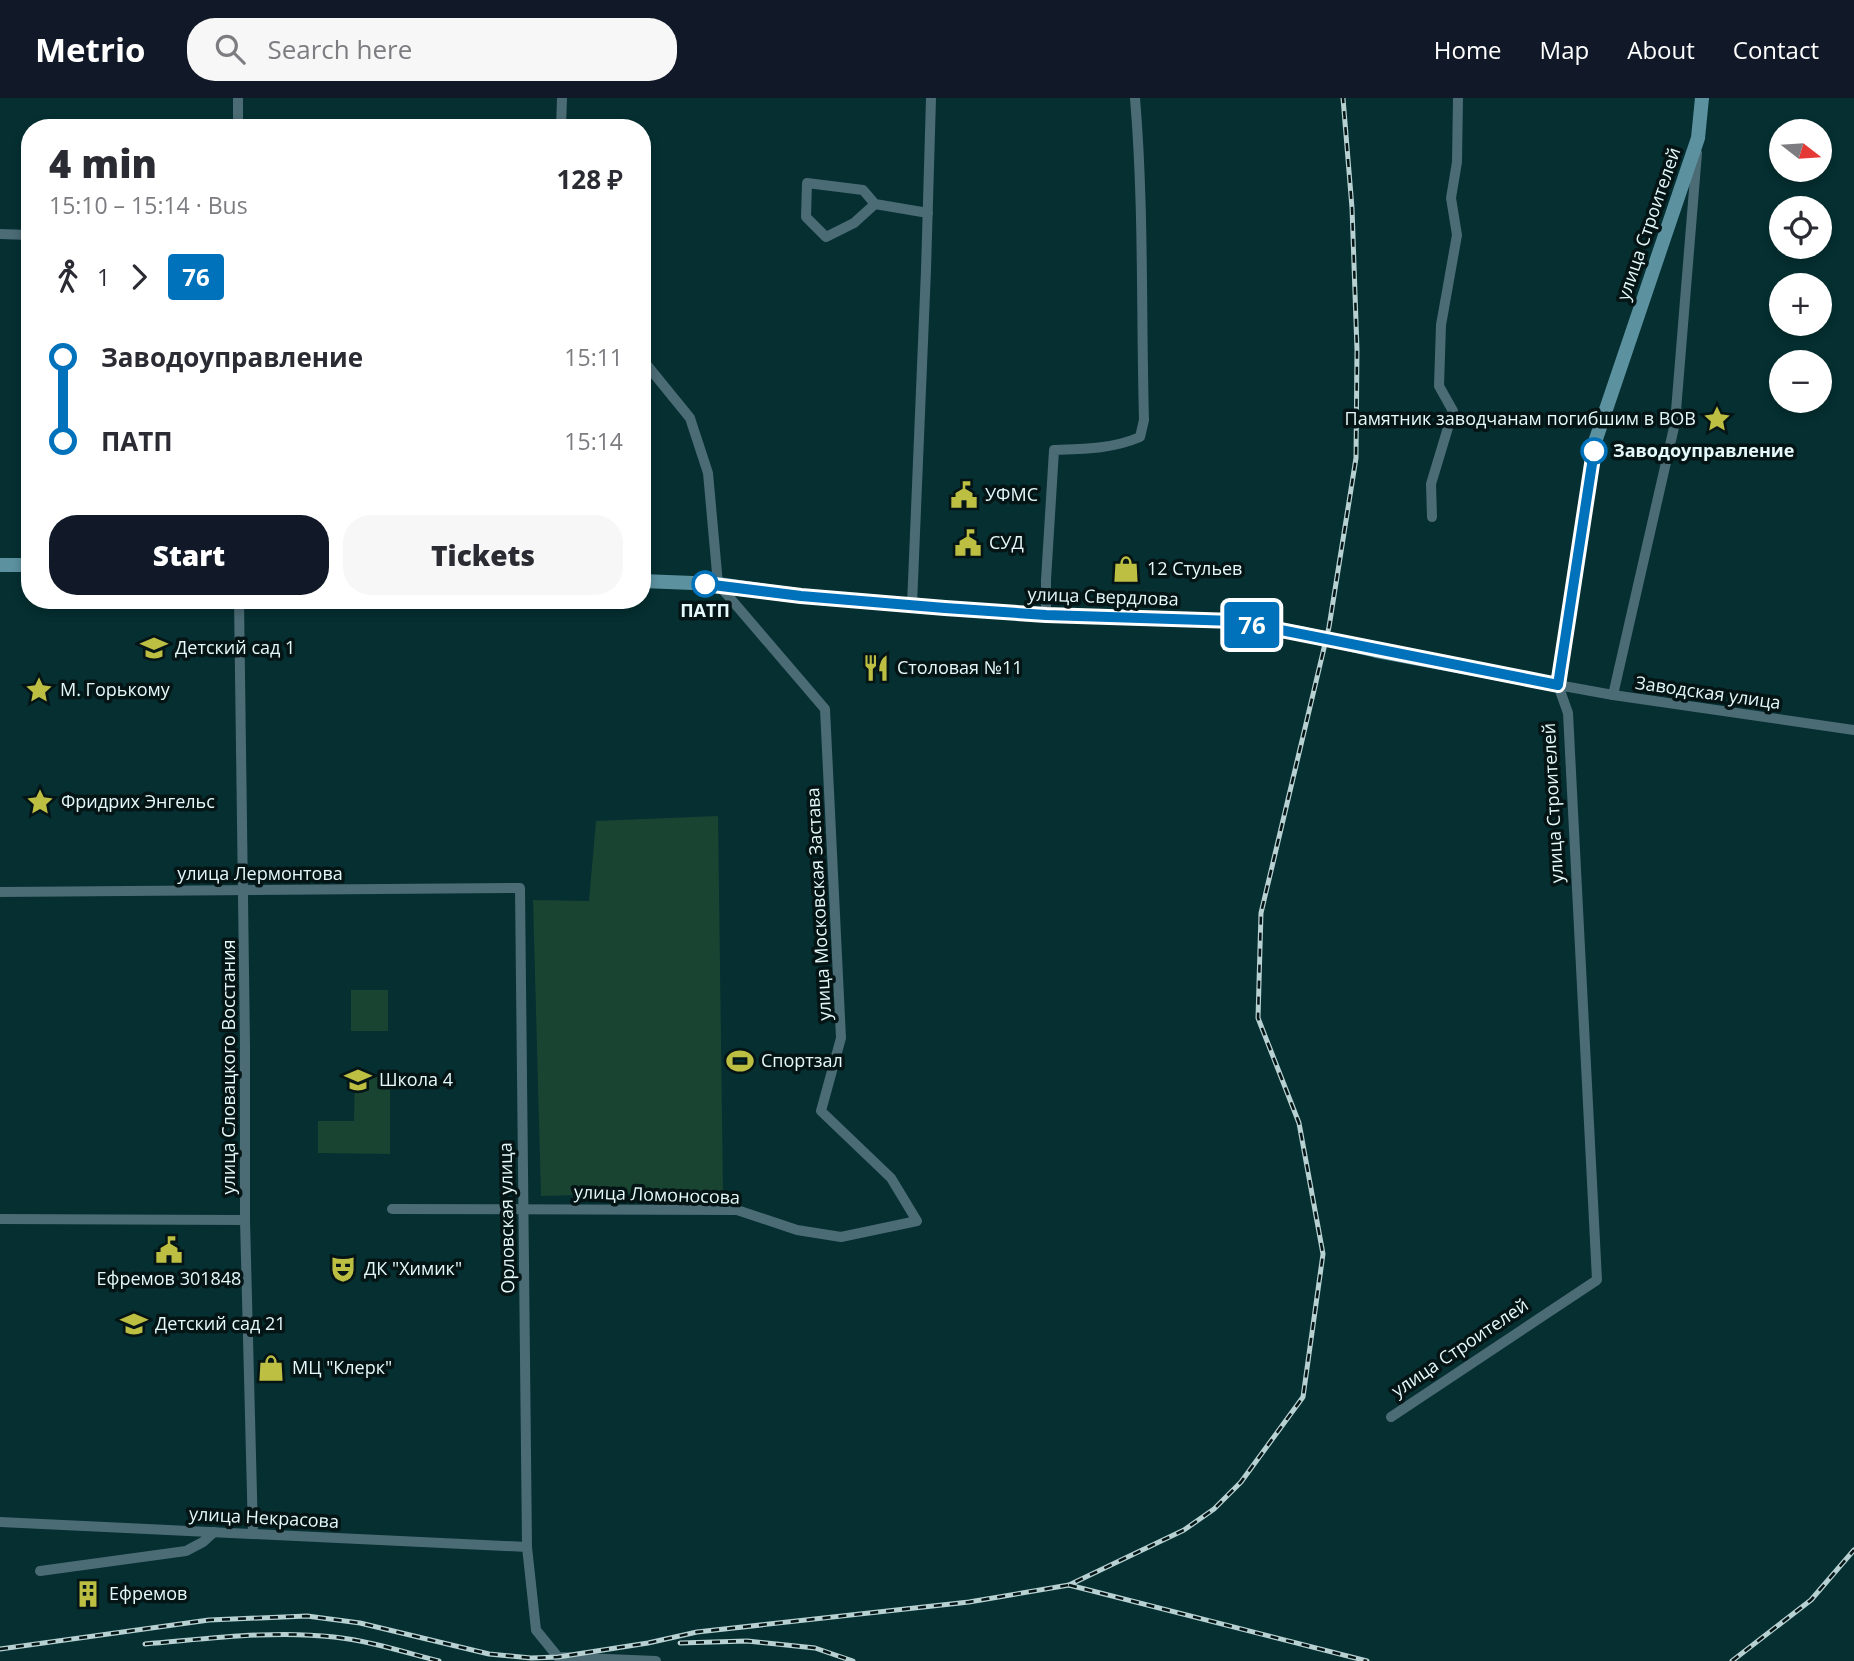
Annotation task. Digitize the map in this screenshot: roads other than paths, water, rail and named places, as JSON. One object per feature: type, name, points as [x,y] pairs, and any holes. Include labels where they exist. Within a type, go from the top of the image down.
[{"type":"main road","name":"улица Строителей","points":[[1558,685],[1596,439],[1698,138],[1702,98]]},
{"type":"main road","points":[[0,565],[21,565]]},
{"type":"main road","name":"улица Свердлова","points":[[651,581],[718,584],[801,596],[1046,615],[1235,621],[1558,685]]},
{"type":"street","points":[[238,98],[238,119]]},
{"type":"street","points":[[561,119],[562,98]]},
{"type":"street","points":[[912,605],[931,98]]},
{"type":"street","points":[[1046,615],[1054,450],[1105,448],[1127,443],[1140,437],[1144,420],[1142,173],[1135,98]]},
{"type":"street","points":[[1432,517],[1431,484],[1453,411],[1439,386],[1441,325],[1457,235],[1451,198],[1457,162],[1458,98]]},
{"type":"street","points":[[1613,695],[1675,423],[1698,138]]},
{"type":"street","points":[[874,204],[853,223],[826,237],[806,217],[807,183],[863,190],[874,204],[928,213]]},
{"type":"street","points":[[0,234],[21,235]]},
{"type":"street","points":[[651,370],[690,418],[708,473],[718,584]]},
{"type":"street","name":"улица Московская Застава","points":[[718,584],[825,709],[841,1038],[821,1111],[891,1178],[917,1221]]},
{"type":"street","name":"улица Словацкого Восстания","points":[[239,609],[245,1220],[253,1534]]},
{"type":"street","name":"Заводская улица","points":[[1558,685],[1854,730]]},
{"type":"street","name":"улица Строителей","points":[[1391,1417],[1597,1280],[1568,713],[1558,685]]},
{"type":"street","name":"улица Лермонтова","points":[[0,892],[520,888]]},
{"type":"street","name":"Орловская улица","points":[[520,888],[527,1547],[536,1630],[558,1657],[656,1661]]},
{"type":"street","name":"улица Ломоносова","points":[[392,1209],[737,1210],[797,1230],[841,1237],[917,1221]]},
{"type":"street","points":[[0,1219],[245,1220]]},
{"type":"street","name":"улица Некрасова","points":[[0,1522],[527,1547]]},
{"type":"street","points":[[40,1571],[186,1551],[214,1532]]},
{"type":"railway","points":[[0,1649],[209,1620],[307,1616],[360,1623],[489,1654],[531,1658],[558,1657],[648,1643],[697,1632],[969,1602],[1069,1585],[1184,1530],[1214,1509],[1241,1482],[1303,1397],[1323,1254],[1299,1123],[1258,1018],[1261,913],[1329,627],[1356,458],[1357,350],[1352,208],[1343,98]]},
{"type":"railway","points":[[1732,1661],[1811,1600],[1854,1550]]},
{"type":"railway","points":[[1069,1585],[1367,1661]]},
{"type":"railway","points":[[145,1644],[240,1636],[311,1635],[361,1641],[439,1661]]},
{"type":"railway","points":[[680,1643],[747,1641],[815,1648],[853,1661]]},
{"type":"place","name":"Памятник заводчанам погибшим в ВОВ","points":[[1717,419]]},
{"type":"place","name":"Заводоуправление","points":[[1594,451]]},
{"type":"place","name":"УФМС","points":[[964,495]]},
{"type":"place","name":"СУД","points":[[968,543]]},
{"type":"place","name":"12 Стульев","points":[[1126,569]]},
{"type":"place","name":"ПАТП","points":[[705,584]]},
{"type":"place","name":"Детский сад 1","points":[[154,648]]},
{"type":"place","name":"Столовая №11","points":[[876,668]]},
{"type":"place","name":"М. Горькому","points":[[39,690]]},
{"type":"place","name":"Фридрих Энгельс","points":[[40,802]]},
{"type":"place","name":"Спортзал","points":[[740,1061]]},
{"type":"place","name":"Школа 4","points":[[358,1080]]},
{"type":"place","name":"Ефремов 301848","points":[[169,1250]]},
{"type":"place","name":"ДК \"Химик\"","points":[[343,1269]]},
{"type":"place","name":"Детский сад 21","points":[[134,1324]]},
{"type":"place","name":"МЦ \"Клерк\"","points":[[271,1368]]},
{"type":"place","name":"Ефремов","points":[[88,1594]]}]
